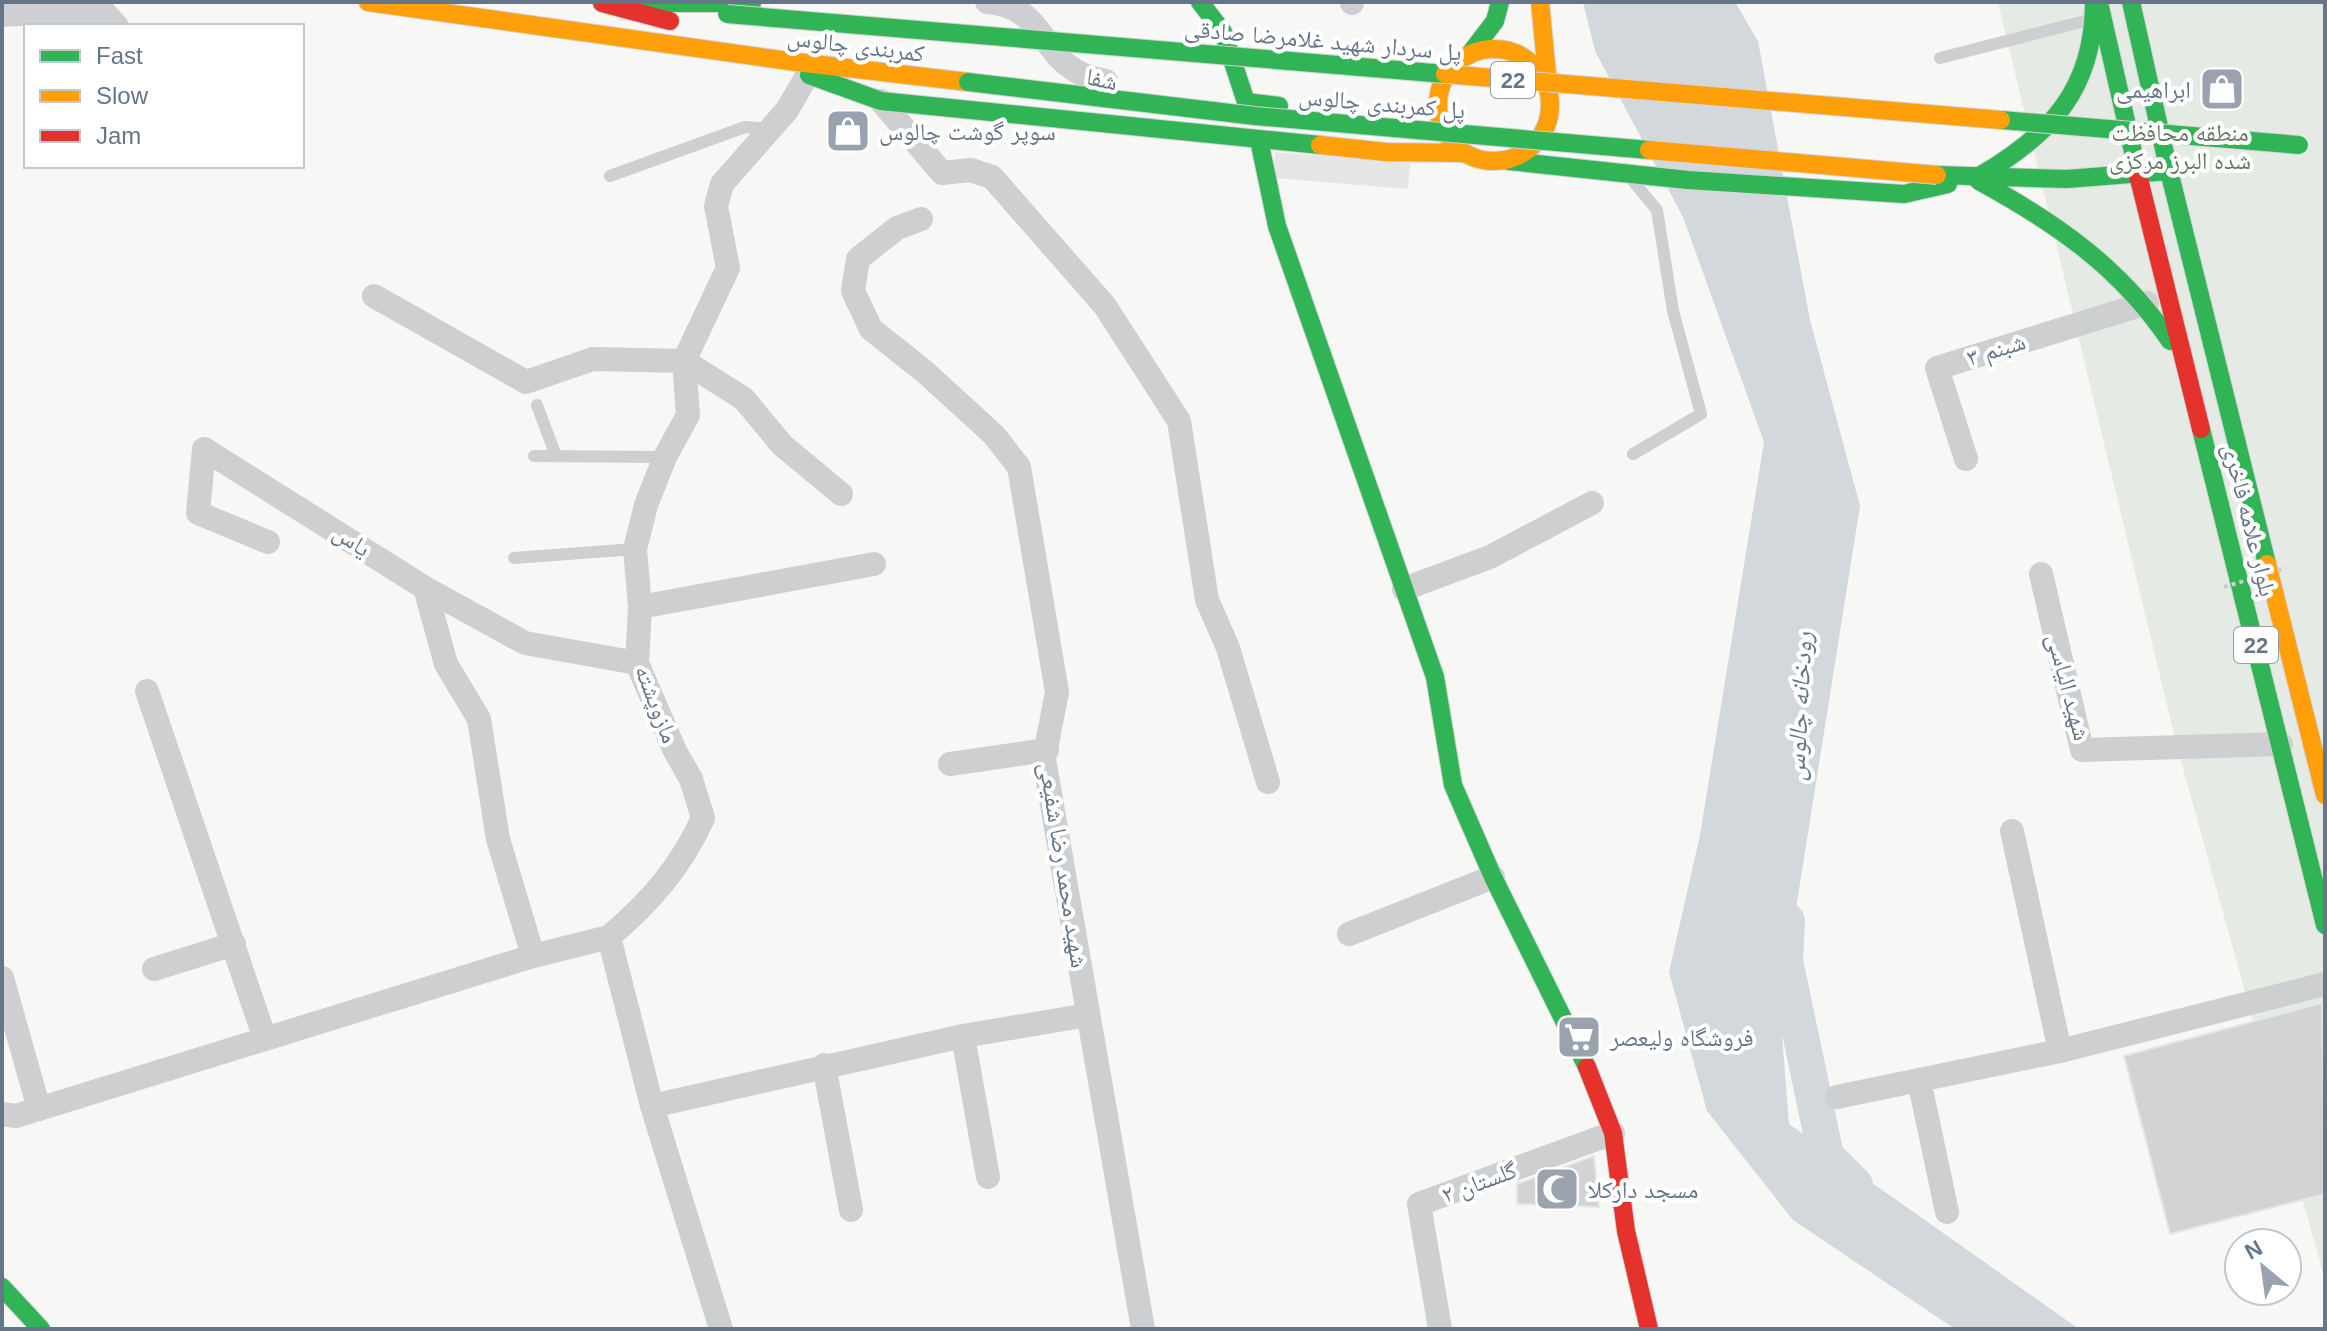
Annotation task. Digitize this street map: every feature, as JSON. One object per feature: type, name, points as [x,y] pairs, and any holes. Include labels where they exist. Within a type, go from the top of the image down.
[{"type":"main road","name":"کمربندی چالوس","points":[[368,2],[739,54],[802,68],[968,82]]},
{"type":"main road","points":[[598,3],[795,2]]},
{"type":"main road","points":[[1200,2],[1223,32],[1246,102],[1405,112],[1439,91]]},
{"type":"main road","points":[[1463,153],[1446,136],[1438,114],[1439,91],[1450,70],[1469,55],[1495,21],[1500,2]]},
{"type":"main road","points":[[1509,161],[1530,150],[1545,131],[1551,109],[1540,2]]},
{"type":"main road","name":"بلوار علامه فاخری","points":[[2131,2],[2169,171],[2325,795]]},
{"type":"main road","points":[[598,3],[693,28],[739,54]]},
{"type":"main road","name":"پل سردار شهید غلامرضا صادقی","points":[[598,3],[2299,145]]},
{"type":"main road","points":[[1974,179],[2010,159],[2044,133],[2066,105],[2094,41],[2096,7]]},
{"type":"main road","name":"بلوار علامه فاخری","points":[[2096,7],[2325,925]]},
{"type":"main road","points":[[1469,55],[1492,49],[1515,52],[1535,65],[1548,85]]},
{"type":"main road","points":[[802,68],[881,101],[1386,152],[1463,153],[1485,162],[1509,161],[1688,180],[1904,194],[1974,179],[2067,179],[2169,171]]},
{"type":"main road","name":"پل کمربندی چالوس","points":[[968,82],[1255,116],[1974,179]]},
{"type":"main road","points":[[1386,152],[1398,149],[1405,138],[1405,112]]},
{"type":"main road","points":[[1259,140],[1277,226],[1435,677],[1453,785],[1493,877],[1597,1086],[1613,1133],[1626,1231],[1649,1329]]},
{"type":"main road","points":[[1974,179],[2056,223],[2086,244],[2147,303],[2185,365]]},
{"type":"main road","points":[[2,1287],[41,1329]]},
{"type":"street","name":"شفا","points":[[987,2],[1019,9],[1057,57],[1083,77],[1246,102]]},
{"type":"street","points":[[2,15],[72,11],[106,14],[115,24]]},
{"type":"street","name":"مازوپشته","points":[[609,937],[649,903],[687,853],[703,818],[691,779],[675,751],[637,663],[640,607],[635,549],[646,505],[665,457],[688,415],[684,361],[728,268],[716,206],[722,184],[772,129],[802,68]]},
{"type":"street","points":[[881,101],[942,173],[971,170],[992,177],[1105,306],[1179,421],[1207,600],[1228,648],[1268,782]]},
{"type":"street","name":"شهید محمد رضا شفیعی","points":[[921,219],[897,228],[858,259],[853,291],[871,329],[925,372],[994,435],[1019,467],[1057,692],[1044,759],[1143,1329]]},
{"type":"street","points":[[374,296],[526,382],[593,359],[684,361],[744,399],[782,445],[841,494]]},
{"type":"street","name":"شبنم ۳","points":[[1966,459],[1937,368],[2147,303]]},
{"type":"street","name":"یاس","points":[[268,542],[198,513],[204,449],[425,588],[525,643],[637,663]]},
{"type":"street","points":[[1404,589],[1490,557],[1592,503]]},
{"type":"street","points":[[640,607],[874,564]]},
{"type":"street","name":"شهید الیاسی","points":[[2041,574],[2082,750],[2281,744]]},
{"type":"street","points":[[425,588],[446,664],[479,719],[498,839],[533,956]]},
{"type":"street","points":[[147,691],[265,1039]]},
{"type":"street","points":[[950,764],[1047,750]]},
{"type":"street","points":[[2012,831],[2060,1051]]},
{"type":"street","points":[[1349,934],[1493,877]]},
{"type":"street","points":[[2,1114],[16,1116],[533,956],[609,937],[652,1106],[721,1329]]},
{"type":"street","points":[[154,969],[234,944]]},
{"type":"street","points":[[2,978],[39,1109]]},
{"type":"street","points":[[1837,1097],[2060,1051],[2325,984]]},
{"type":"street","points":[[652,1106],[824,1065],[963,1036],[1088,1015]]},
{"type":"street","points":[[963,1036],[988,1177]]},
{"type":"street","points":[[824,1065],[851,1210]]},
{"type":"street","points":[[1919,1080],[1947,1212]]},
{"type":"street","name":"گلستان ۲","points":[[1440,1329],[1419,1204],[1613,1133]]},
{"type":"lane","points":[[1940,58],[2096,7]]},
{"type":"lane","points":[[610,176],[745,127],[772,129]]},
{"type":"lane","points":[[1627,174],[1657,210],[1673,311],[1701,414],[1633,454]]},
{"type":"lane","points":[[537,405],[556,456]]},
{"type":"lane","points":[[534,456],[665,457]]},
{"type":"lane","points":[[514,558],[635,549]]},
{"type":"path","points":[[2224,587],[2286,568]]},
{"type":"shaded area","points":[[1275,152],[1410,163],[1408,189],[1273,178]]},
{"type":"green space","name":"منطقه محافظت شده البرز مرکزی","points":[[1998,2],[2325,2],[2325,1280],[2177,747]]},
{"type":"water","points":[[1583,2],[1735,2],[1758,41],[1810,320],[1860,506],[1780,1009],[1789,1124],[2079,1329],[1955,1329],[1793,1220],[1707,1111],[1669,972],[1700,835],[1764,442],[1683,217],[1595,51]]},
{"type":"building","points":[[2322,1003],[2325,1194],[2170,1234],[2124,1056]]},
{"type":"building","name":"مسجد دارکلا","points":[[1594,1156],[1599,1207],[1517,1204],[1517,1184]]},
{"type":"waterway","name":"رودخانه چالوس","points":[[1787,921],[1785,961],[1826,1156],[1855,1185]]},
{"type":"traffic: fast","points":[[1200,2],[1223,32],[1246,102],[1279,106]]},
{"type":"traffic: fast","points":[[1469,55],[1495,21],[1500,2]]},
{"type":"traffic: fast","points":[[1976,178],[2025,145],[2062,108],[2076,86],[2086,61],[2094,2]]},
{"type":"traffic: fast","points":[[2131,2],[2166,158]]},
{"type":"traffic: fast","points":[[638,3],[752,3]]},
{"type":"traffic: fast","points":[[2100,7],[2134,156]]},
{"type":"traffic: fast","points":[[727,14],[1445,74]]},
{"type":"traffic: fast","points":[[809,75],[881,101],[1320,145]]},
{"type":"traffic: fast","points":[[968,82],[1255,116],[1649,150]]},
{"type":"traffic: fast","points":[[2001,120],[2299,145]]},
{"type":"traffic: fast","points":[[1259,140],[1277,226],[1435,677],[1453,785],[1493,877],[1587,1067]]},
{"type":"traffic: fast","points":[[1509,161],[1688,180],[1904,194],[1948,184]]},
{"type":"traffic: fast","points":[[1937,175],[2067,179],[2169,171],[2267,564]]},
{"type":"traffic: fast","points":[[1979,181],[2034,213],[2085,249],[2130,291],[2170,341]]},
{"type":"traffic: fast","points":[[2201,429],[2325,925]]},
{"type":"traffic: fast","points":[[2,1287],[41,1329]]},
{"type":"traffic: slow","points":[[368,2],[796,62],[968,82]]},
{"type":"traffic: slow","points":[[1540,2],[1548,85]]},
{"type":"traffic: slow","points":[[1494,49],[1516,53],[1534,65],[1546,83],[1550,105],[1546,127],[1534,145],[1516,157],[1494,161],[1472,157],[1454,145],[1442,127],[1438,105],[1442,83],[1454,65],[1472,53],[1494,49]]},
{"type":"traffic: slow","points":[[1445,74],[2001,120]]},
{"type":"traffic: slow","points":[[1320,145],[1386,152],[1463,153]]},
{"type":"traffic: slow","points":[[1649,150],[1937,175]]},
{"type":"traffic: slow","points":[[2267,564],[2325,795]]},
{"type":"traffic: jam","points":[[602,3],[670,21]]},
{"type":"traffic: jam","points":[[2138,175],[2201,429]]},
{"type":"traffic: jam","points":[[1587,1067],[1613,1133],[1626,1231],[1649,1329]]},
{"type":"place","name":"ابراهیمی","points":[[2222,89]]},
{"type":"place","name":"سوپر گوشت چالوس","points":[[848,131]]},
{"type":"place","name":"فروشگاه ولیعصر","points":[[1579,1037]]},
{"type":"place","name":"مسجد دارکلا","points":[[1557,1189]]}]
